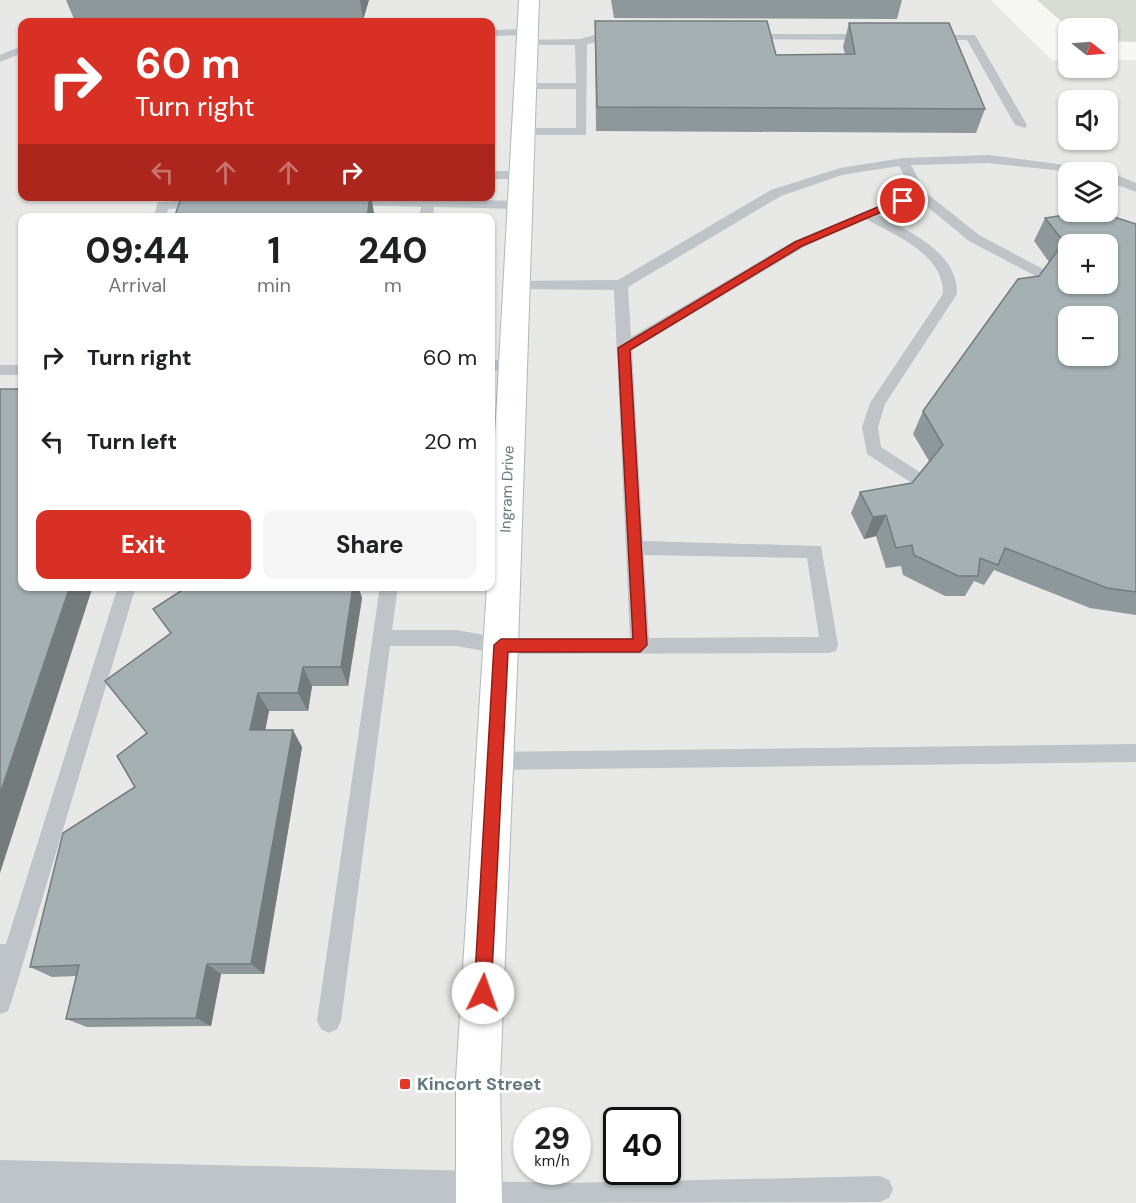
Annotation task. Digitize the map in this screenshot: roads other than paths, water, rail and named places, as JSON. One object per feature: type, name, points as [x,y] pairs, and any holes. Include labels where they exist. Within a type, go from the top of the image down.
[{"type":"street","name":"Ingram Drive","points":[[479,1198],[478,1079],[501,645],[501,365],[515,284],[529,0]]},
{"type":"street","points":[[0,1183],[222,1196],[479,1198]]},
{"type":"lane","points":[[495,34],[581,42],[598,37],[633,37]]},
{"type":"lane","points":[[738,37],[878,37]]},
{"type":"lane","points":[[913,37],[971,37],[1021,125]]},
{"type":"lane","points":[[522,132],[582,132],[581,42]]},
{"type":"lane","points":[[0,59],[18,51]]},
{"type":"lane","points":[[524,86],[581,86]]},
{"type":"lane","points":[[515,284],[621,285],[776,193],[840,172],[903,162],[989,159],[1058,166]]},
{"type":"lane","points":[[903,162],[921,194],[974,238],[1045,276]]},
{"type":"lane","points":[[495,176],[520,175]]},
{"type":"lane","points":[[1118,181],[1136,188]]},
{"type":"lane","points":[[624,348],[799,244],[867,214],[921,194]]},
{"type":"lane","points":[[338,202],[519,205]]},
{"type":"lane","points":[[161,213],[163,205],[222,203]]},
{"type":"lane","points":[[427,213],[428,204]]},
{"type":"lane","points":[[867,214],[919,244],[939,262],[949,276],[950,294],[878,403],[870,427],[873,450],[921,481]]},
{"type":"lane","points":[[621,285],[633,548],[640,645]]},
{"type":"lane","points":[[0,370],[18,370]]},
{"type":"lane","points":[[382,638],[456,638],[501,645],[829,645],[815,551],[633,548]]},
{"type":"lane","points":[[0,1003],[7,955],[125,591]]},
{"type":"lane","points":[[329,1021],[388,591]]},
{"type":"lane","points":[[494,760],[1135,751]]},
{"type":"lane","points":[[479,1198],[880,1189]]},
{"type":"place","name":"Kincort Street","points":[[405,1084]]}]
